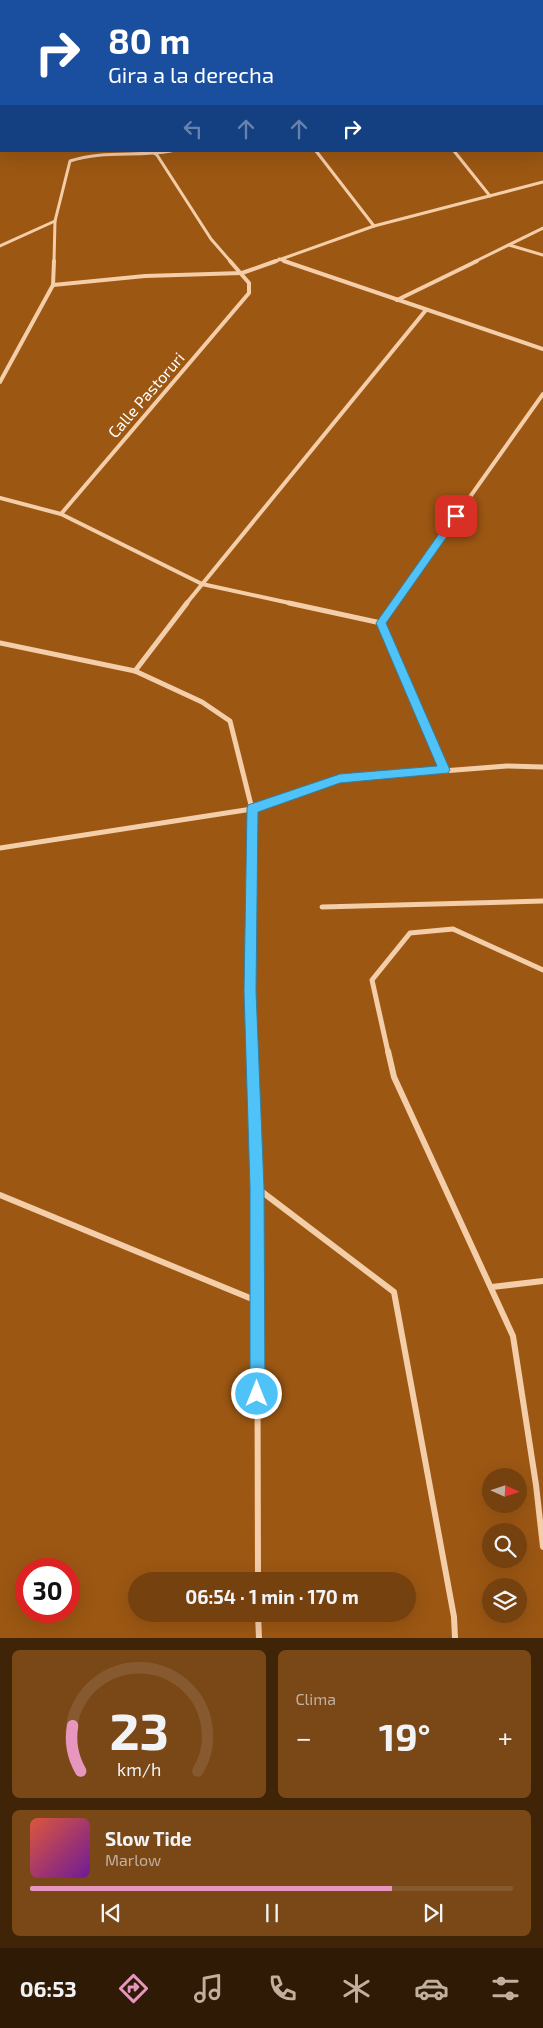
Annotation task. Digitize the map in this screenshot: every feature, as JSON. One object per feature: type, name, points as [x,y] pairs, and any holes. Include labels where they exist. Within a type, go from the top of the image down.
[{"type":"street","points":[[153,152],[157,154],[211,239],[242,273]]},
{"type":"street","points":[[0,382],[53,285],[55,221],[70,162],[80,156],[157,154],[166,152]]},
{"type":"street","points":[[317,152],[374,226]]},
{"type":"street","points":[[455,152],[490,196]]},
{"type":"street","points":[[53,285],[144,276],[242,273],[374,226],[543,182]]},
{"type":"street","points":[[0,246],[55,221]]},
{"type":"street","points":[[397,300],[543,228]]},
{"type":"street","points":[[509,246],[543,255]]},
{"type":"street","points":[[279,259],[543,349]]},
{"type":"street","name":"Calle Pastoruri","points":[[61,514],[249,293],[249,283],[242,273]]},
{"type":"street","points":[[135,671],[202,584],[426,310]]},
{"type":"street","points":[[381,623],[543,394]]},
{"type":"street","points":[[0,498],[61,514],[202,584],[381,623]]},
{"type":"street","points":[[381,623],[444,770]]},
{"type":"street","points":[[0,643],[74,660],[135,671],[202,702],[230,721],[252,809],[250,991],[257,1188],[258,1572]]},
{"type":"street","points":[[0,848],[252,809],[340,779],[507,766],[543,767]]},
{"type":"street","points":[[322,907],[543,901]]},
{"type":"street","points":[[543,970],[453,929],[410,933],[372,980],[394,1076],[513,1336],[536,1484],[543,1546]]},
{"type":"street","points":[[257,1188],[394,1292],[454,1617],[455,1638]]},
{"type":"street","points":[[0,1195],[257,1301]]},
{"type":"street","points":[[492,1287],[543,1281]]},
{"type":"street","points":[[258,1622],[259,1638]]},
{"type":"route","points":[[257,1394],[257,1188],[250,991],[252,809],[340,779],[444,770],[381,623],[456,516]]}]
